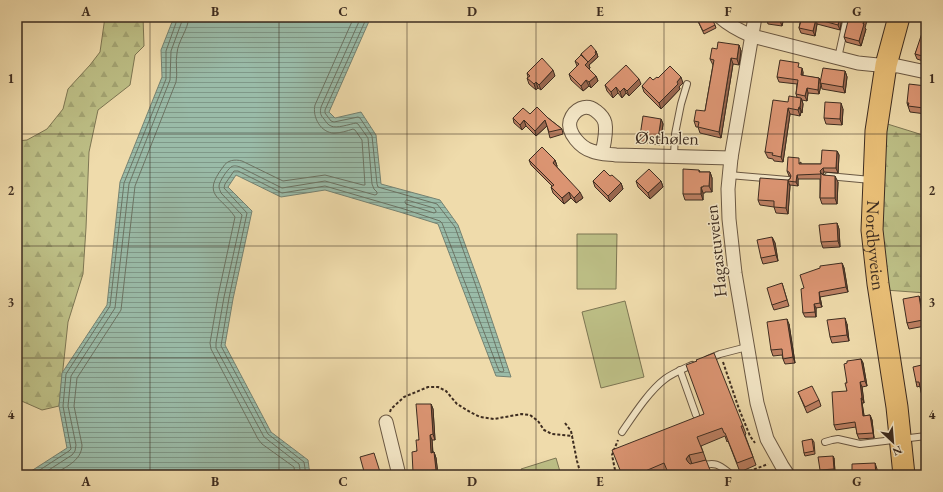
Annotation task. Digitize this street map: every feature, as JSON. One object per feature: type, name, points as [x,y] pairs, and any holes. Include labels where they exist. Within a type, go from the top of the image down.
[{"type":"main road","name":"Nordbyveien","points":[[899,17],[886,65],[876,132],[872,230],[878,284],[897,407],[904,475]]},
{"type":"street","points":[[720,17],[730,26],[752,36],[858,63],[898,66],[926,72]]},
{"type":"street","name":"Hagastuveien","points":[[755,17],[729,175],[728,199],[731,245],[757,403],[767,439],[788,475]]},
{"type":"street","name":"Østhølen","points":[[602,153],[616,155],[731,158]]},
{"type":"street","points":[[386,422],[400,475]]},
{"type":"lane","points":[[838,58],[848,17]]},
{"type":"lane","points":[[674,156],[675,134],[687,84]]},
{"type":"lane","points":[[729,175],[788,180]]},
{"type":"lane","points":[[826,176],[874,180]]},
{"type":"lane","points":[[622,432],[658,384],[665,379],[680,370],[720,354],[747,347]]},
{"type":"lane","points":[[680,370],[696,415]]},
{"type":"lane","points":[[825,442],[838,439],[860,444],[926,436]]},
{"type":"lane","points":[[694,468],[710,463],[718,465],[732,475]]},
{"type":"path","points":[[720,354],[739,409],[750,436],[758,448]]},
{"type":"path","points":[[386,422],[391,409],[404,397],[428,387],[438,387],[446,391],[457,404],[480,417],[494,419],[522,414],[530,415],[538,421],[544,430],[552,434],[572,436]]},
{"type":"path","points":[[565,423],[571,431],[581,475]]},
{"type":"path","points":[[616,475],[612,455],[622,432]]},
{"type":"path","points":[[739,475],[769,463]]},
{"type":"green space","points":[[105,17],[143,17],[144,46],[135,55],[130,85],[98,110],[89,152],[83,274],[68,322],[59,406],[42,410],[17,399],[17,141],[27,140],[47,129],[63,109],[68,89],[100,52]]},
{"type":"green space","points":[[881,122],[926,136],[926,293],[885,290],[879,222]]},
{"type":"green space","points":[[577,234],[617,234],[616,289],[577,289]]},
{"type":"green space","points":[[625,301],[644,377],[601,388],[582,312]]},
{"type":"green space","points":[[556,458],[561,475],[523,475],[521,469]]},
{"type":"water","points":[[174,17],[372,17],[329,112],[335,118],[361,112],[376,135],[381,184],[440,200],[458,225],[511,377],[496,376],[438,224],[325,190],[281,197],[236,175],[228,187],[252,211],[233,299],[225,345],[271,432],[308,460],[310,475],[25,475],[67,448],[59,406],[62,373],[107,305],[120,182],[162,77],[161,50]]},
{"type":"building","points":[[700,17],[711,17],[715,25],[703,31],[697,19]]},
{"type":"building","points":[[780,17],[780,21],[766,18]]},
{"type":"building","points":[[802,17],[840,17],[838,25],[816,19],[813,31],[799,28]]},
{"type":"building","points":[[849,17],[865,17],[859,41],[844,37]]},
{"type":"building","points":[[924,27],[926,28],[926,57],[915,54]]},
{"type":"building","points":[[718,42],[739,45],[737,59],[731,58],[719,132],[698,127],[699,122],[694,121],[696,110],[705,111],[714,60],[710,59],[712,48],[717,49]]},
{"type":"building","points":[[591,45],[596,51],[596,54],[588,62],[581,54]]},
{"type":"building","points":[[581,55],[588,62],[585,65],[596,76],[589,82],[586,80],[581,86],[569,74],[579,64],[575,61]]},
{"type":"building","points":[[542,58],[553,70],[539,85],[536,82],[534,84],[527,78],[530,76],[527,73]]},
{"type":"building","points":[[780,60],[799,63],[798,67],[802,68],[801,75],[819,78],[818,90],[807,88],[805,96],[796,94],[798,80],[777,77]]},
{"type":"building","points":[[626,65],[639,79],[627,91],[624,88],[620,92],[616,87],[611,92],[605,85]]},
{"type":"building","points":[[670,66],[681,77],[677,82],[678,84],[659,103],[642,86],[650,77],[653,80],[657,77],[658,78]]},
{"type":"building","points":[[823,68],[845,71],[843,87],[820,83]]},
{"type":"building","points":[[909,84],[926,86],[924,108],[908,106]]},
{"type":"building","points":[[789,96],[801,98],[800,107],[798,110],[788,108],[781,157],[772,155],[773,153],[765,152],[773,100],[788,102]]},
{"type":"building","points":[[825,102],[841,103],[840,119],[824,118]]},
{"type":"building","points":[[537,107],[562,129],[549,132],[545,120],[535,131],[524,120],[520,125],[513,118],[523,108],[530,114]]},
{"type":"building","points":[[643,116],[661,119],[658,139],[640,136]]},
{"type":"building","points":[[542,147],[555,160],[553,163],[580,192],[574,198],[569,192],[562,198],[551,187],[554,185],[529,160]]},
{"type":"building","points":[[822,150],[837,151],[836,168],[823,168],[820,171],[821,174],[797,175],[796,182],[788,181],[791,176],[787,171],[788,157],[799,158],[799,164],[821,164]]},
{"type":"building","points":[[649,169],[661,181],[648,193],[636,181]]},
{"type":"building","points":[[683,169],[699,170],[699,172],[710,172],[709,186],[701,187],[701,194],[683,194]]},
{"type":"building","points":[[604,170],[621,183],[608,196],[593,181]]},
{"type":"building","points":[[821,173],[823,175],[835,176],[835,198],[820,198]]},
{"type":"building","points":[[760,178],[788,180],[786,208],[774,207],[774,201],[758,200]]},
{"type":"building","points":[[837,223],[838,241],[821,242],[819,225]]},
{"type":"building","points":[[772,237],[776,255],[761,258],[757,240]]},
{"type":"building","points":[[842,263],[846,287],[819,292],[820,303],[814,304],[815,312],[803,313],[801,289],[804,288],[800,275],[820,268],[820,266]]},
{"type":"building","points":[[782,283],[787,300],[772,305],[767,288]]},
{"type":"building","points":[[919,296],[923,320],[907,323],[903,299]]},
{"type":"building","points":[[845,318],[847,335],[830,337],[827,320]]},
{"type":"building","points":[[787,319],[793,357],[783,359],[782,349],[771,350],[767,322]]},
{"type":"building","points":[[924,328],[926,328],[926,340]]},
{"type":"building","points":[[714,353],[743,426],[741,426],[753,457],[737,463],[722,428],[697,437],[703,452],[689,455],[686,459],[690,464],[706,460],[712,475],[669,475],[664,463],[643,472],[641,475],[622,475],[612,450],[704,414],[686,365]]},
{"type":"building","points":[[861,359],[865,381],[860,382],[863,416],[870,415],[873,433],[857,434],[855,422],[834,425],[832,392],[847,391],[844,364],[847,363],[847,361]]},
{"type":"building","points":[[926,364],[925,414],[923,395],[922,396],[919,382],[916,382],[913,367]]},
{"type":"building","points":[[812,386],[819,400],[805,407],[798,392]]},
{"type":"building","points":[[416,404],[431,404],[433,434],[430,435],[431,453],[434,452],[436,470],[413,472],[412,452],[417,451],[416,440],[419,440]]},
{"type":"building","points":[[812,439],[814,451],[804,453],[802,441]]},
{"type":"building","points":[[374,453],[381,475],[365,475],[360,457]]},
{"type":"building","points":[[833,456],[834,469],[820,470],[818,457]]},
{"type":"building","points":[[875,463],[876,475],[852,475],[852,464]]}]
